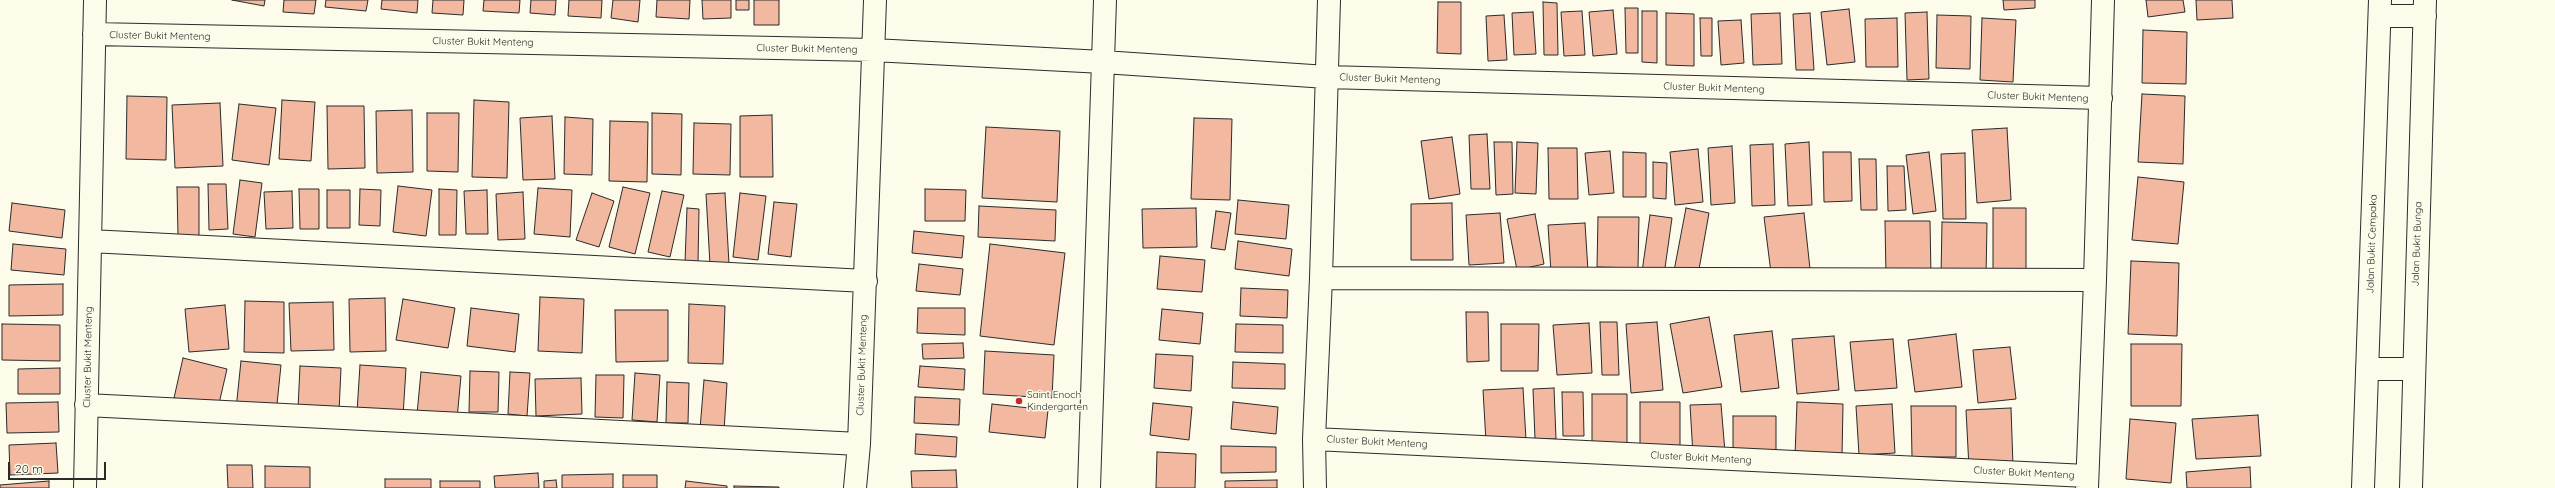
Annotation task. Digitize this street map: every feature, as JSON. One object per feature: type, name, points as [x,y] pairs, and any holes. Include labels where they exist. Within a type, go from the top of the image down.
[{"type":"street","name":"Cluster Bukit Menteng","points":[[85,488],[95,0]]},
{"type":"street","name":"Cluster Bukit Menteng","points":[[855,488],[859,444],[866,282],[875,0]]},
{"type":"street","points":[[1089,488],[1105,0]]},
{"type":"street","name":"Cluster Bukit Menteng","points":[[1315,488],[1314,439],[1321,278],[1329,0]]},
{"type":"street","name":"Cluster Bukit Menteng","points":[[1314,439],[2087,482],[2096,280],[2103,0]]},
{"type":"street","points":[[2380,8],[2425,8]]},
{"type":"street","name":"Jalan Bukit Cempaka","points":[[2363,488],[2380,8]]},
{"type":"street","name":"Jalan Bukit Bunga","points":[[2411,488],[2413,369],[2425,8]]},
{"type":"street","name":"Cluster Bukit Menteng","points":[[94,34],[873,50],[1103,62],[1327,77],[2101,98]]},
{"type":"street","points":[[90,241],[866,282]]},
{"type":"street","points":[[1321,278],[2096,280]]},
{"type":"street","points":[[2368,369],[2413,369]]},
{"type":"street","points":[[86,405],[859,444]]},
{"type":"building","points":[[232,0],[265,0],[264,6]]},
{"type":"building","points":[[284,0],[316,0],[314,14],[283,12]]},
{"type":"building","points":[[326,0],[368,0],[366,11],[325,7]]},
{"type":"building","points":[[382,0],[418,0],[417,13],[381,9]]},
{"type":"building","points":[[433,0],[464,0],[463,15],[432,13]]},
{"type":"building","points":[[484,0],[520,0],[519,13],[483,11]]},
{"type":"building","points":[[531,0],[556,0],[555,15],[530,13]]},
{"type":"building","points":[[569,0],[602,0],[601,18],[568,16]]},
{"type":"building","points":[[613,0],[640,0],[638,22],[611,18]]},
{"type":"building","points":[[657,0],[690,0],[689,19],[656,17]]},
{"type":"building","points":[[702,0],[731,0],[731,18],[703,19]]},
{"type":"building","points":[[736,0],[749,0],[749,10],[736,10]]},
{"type":"building","points":[[754,0],[779,0],[779,25],[754,25]]},
{"type":"building","points":[[2003,0],[2035,0],[2035,8],[2004,10]]},
{"type":"building","points":[[2146,0],[2183,0],[2185,12],[2148,17]]},
{"type":"building","points":[[2196,0],[2232,0],[2233,18],[2197,20]]},
{"type":"building","points":[[1438,2],[1461,2],[1461,54],[1437,53]]},
{"type":"building","points":[[1543,2],[1557,3],[1558,55],[1544,55]]},
{"type":"building","points":[[1625,8],[1638,8],[1638,53],[1626,53]]},
{"type":"building","points":[[1849,9],[1855,62],[1827,65],[1821,12]]},
{"type":"building","points":[[1613,10],[1617,54],[1593,56],[1589,12]]},
{"type":"building","points":[[1582,11],[1585,55],[1564,56],[1561,12]]},
{"type":"building","points":[[1642,11],[1657,11],[1657,63],[1642,62]]},
{"type":"building","points":[[1533,12],[1536,54],[1514,55],[1512,13]]},
{"type":"building","points":[[1927,12],[1929,79],[1907,80],[1905,13]]},
{"type":"building","points":[[1666,13],[1694,14],[1694,66],[1666,65]]},
{"type":"building","points":[[1780,13],[1782,64],[1753,65],[1751,14]]},
{"type":"building","points":[[1810,13],[1814,70],[1796,70],[1793,14]]},
{"type":"building","points":[[1504,15],[1507,60],[1488,61],[1486,16]]},
{"type":"building","points":[[1937,15],[1971,16],[1970,69],[1936,68]]},
{"type":"building","points":[[1700,18],[1712,18],[1712,56],[1701,56]]},
{"type":"building","points":[[1897,18],[1898,67],[1866,67],[1865,19]]},
{"type":"building","points":[[1982,18],[2016,20],[2013,82],[1980,80]]},
{"type":"building","points":[[1741,20],[1744,63],[1721,65],[1718,21]]},
{"type":"building","points":[[2143,30],[2187,32],[2186,84],[2142,83]]},
{"type":"building","points":[[2142,94],[2185,96],[2183,164],[2138,162]]},
{"type":"building","points":[[127,96],[167,97],[166,160],[126,159]]},
{"type":"building","points":[[282,100],[315,102],[311,161],[279,159]]},
{"type":"building","points":[[474,100],[509,102],[507,178],[472,177]]},
{"type":"building","points":[[220,103],[223,166],[175,168],[172,105]]},
{"type":"building","points":[[239,104],[276,108],[269,165],[232,160]]},
{"type":"building","points":[[327,106],[364,106],[365,168],[328,169]]},
{"type":"building","points":[[412,110],[413,172],[377,173],[376,111]]},
{"type":"building","points":[[427,113],[459,113],[458,172],[427,171]]},
{"type":"building","points":[[652,113],[682,114],[681,175],[652,174]]},
{"type":"building","points":[[772,115],[773,177],[740,177],[740,116]]},
{"type":"building","points":[[552,116],[555,179],[523,180],[520,118]]},
{"type":"building","points":[[565,117],[593,119],[592,175],[564,174]]},
{"type":"building","points":[[1194,118],[1232,119],[1230,200],[1191,199]]},
{"type":"building","points":[[610,121],[648,122],[647,182],[609,181]]},
{"type":"building","points":[[694,123],[731,124],[730,175],[693,174]]},
{"type":"building","points":[[986,127],[1060,131],[1057,202],[982,198]]},
{"type":"building","points":[[2007,128],[2011,200],[1977,203],[1972,130]]},
{"type":"building","points":[[1487,134],[1490,189],[1471,189],[1469,135]]},
{"type":"building","points":[[1452,137],[1460,194],[1429,199],[1421,141]]},
{"type":"building","points":[[1494,142],[1512,142],[1513,194],[1496,195]]},
{"type":"building","points":[[1517,142],[1538,143],[1536,194],[1515,193]]},
{"type":"building","points":[[1809,142],[1812,205],[1788,206],[1785,144]]},
{"type":"building","points":[[1773,144],[1775,205],[1752,206],[1750,145]]},
{"type":"building","points":[[1732,146],[1735,203],[1711,205],[1708,148]]},
{"type":"building","points":[[1548,148],[1577,148],[1578,199],[1549,199]]},
{"type":"building","points":[[1698,149],[1703,202],[1675,205],[1670,152]]},
{"type":"building","points":[[1610,151],[1614,193],[1589,195],[1585,153]]},
{"type":"building","points":[[1623,152],[1646,153],[1646,197],[1623,197]]},
{"type":"building","points":[[1823,152],[1851,152],[1852,201],[1824,202]]},
{"type":"building","points":[[1929,152],[1936,211],[1913,214],[1906,155]]},
{"type":"building","points":[[1965,153],[1966,219],[1943,219],[1941,154]]},
{"type":"building","points":[[1859,159],[1876,159],[1877,210],[1861,210]]},
{"type":"building","points":[[1653,162],[1667,163],[1666,199],[1653,198]]},
{"type":"building","points":[[1887,166],[1904,166],[1906,210],[1888,211]]},
{"type":"building","points":[[2138,177],[2184,182],[2178,244],[2132,240]]},
{"type":"building","points":[[240,180],[262,183],[255,237],[233,234]]},
{"type":"building","points":[[208,184],[226,184],[228,229],[209,230]]},
{"type":"building","points":[[398,186],[432,190],[426,236],[393,232]]},
{"type":"building","points":[[177,187],[199,187],[199,236],[178,236]]},
{"type":"building","points":[[623,187],[650,193],[635,254],[609,247]]},
{"type":"building","points":[[538,188],[572,190],[570,237],[534,234]]},
{"type":"building","points":[[299,189],[319,189],[319,229],[300,229]]},
{"type":"building","points":[[360,189],[381,190],[380,226],[359,225]]},
{"type":"building","points":[[439,189],[457,190],[456,235],[439,235]]},
{"type":"building","points":[[925,189],[966,190],[965,221],[925,221]]},
{"type":"building","points":[[327,190],[350,190],[350,228],[327,228]]},
{"type":"building","points":[[487,190],[488,234],[466,234],[464,191]]},
{"type":"building","points":[[292,191],[293,228],[266,229],[264,192]]},
{"type":"building","points":[[662,191],[684,195],[670,257],[648,252]]},
{"type":"building","points":[[523,192],[525,239],[498,240],[496,194]]},
{"type":"building","points":[[592,193],[614,201],[599,247],[576,240]]},
{"type":"building","points":[[725,193],[729,264],[710,265],[706,194]]},
{"type":"building","points":[[740,193],[766,196],[758,260],[733,257]]},
{"type":"building","points":[[1238,200],[1289,205],[1286,239],[1235,234]]},
{"type":"building","points":[[774,202],[797,204],[791,257],[768,254]]},
{"type":"building","points":[[12,203],[65,210],[62,238],[9,231]]},
{"type":"building","points":[[1452,203],[1453,260],[1411,260],[1411,204]]},
{"type":"building","points":[[979,206],[1056,210],[1055,241],[978,237]]},
{"type":"building","points":[[687,208],[699,209],[698,263],[685,263]]},
{"type":"building","points":[[1196,208],[1197,247],[1143,248],[1142,209]]},
{"type":"building","points":[[1686,208],[1709,213],[1698,275],[1674,271]]},
{"type":"building","points":[[1993,208],[2026,208],[2026,271],[1993,271]]},
{"type":"building","points":[[1216,211],[1231,213],[1225,250],[1211,248]]},
{"type":"building","points":[[1500,213],[1504,263],[1469,265],[1466,215]]},
{"type":"building","points":[[1804,213],[1810,269],[1771,273],[1764,217]]},
{"type":"building","points":[[1535,214],[1544,264],[1517,270],[1507,219]]},
{"type":"building","points":[[1650,215],[1672,218],[1664,275],[1642,272]]},
{"type":"building","points":[[1598,217],[1639,217],[1638,268],[1597,267]]},
{"type":"building","points":[[1885,221],[1930,221],[1931,276],[1886,277]]},
{"type":"building","points":[[1942,222],[1987,223],[1986,277],[1941,277]]},
{"type":"building","points":[[1585,223],[1588,271],[1551,273],[1548,225]]},
{"type":"building","points":[[914,231],[964,236],[962,258],[912,253]]},
{"type":"building","points":[[1238,241],[1292,249],[1289,276],[1235,269]]},
{"type":"building","points":[[13,244],[66,249],[64,275],[11,270]]},
{"type":"building","points":[[990,244],[1065,253],[1054,345],[980,336]]},
{"type":"building","points":[[1160,256],[1205,260],[1202,292],[1157,289]]},
{"type":"building","points":[[2131,261],[2179,263],[2177,336],[2128,334]]},
{"type":"building","points":[[919,264],[963,269],[960,295],[916,291]]},
{"type":"building","points":[[63,284],[63,315],[9,316],[9,285]]},
{"type":"building","points":[[1241,288],[1288,290],[1287,318],[1240,316]]},
{"type":"building","points":[[540,297],[584,299],[582,353],[538,351]]},
{"type":"building","points":[[385,298],[386,351],[350,352],[349,299]]},
{"type":"building","points":[[403,299],[455,308],[448,348],[396,340]]},
{"type":"building","points":[[245,301],[284,302],[284,353],[244,352]]},
{"type":"building","points":[[333,302],[334,350],[291,351],[289,303]]},
{"type":"building","points":[[689,304],[725,306],[723,364],[688,363]]},
{"type":"building","points":[[225,305],[229,349],[189,352],[185,309]]},
{"type":"building","points":[[471,308],[519,314],[515,352],[467,346]]},
{"type":"building","points":[[918,308],[965,308],[965,335],[917,333]]},
{"type":"building","points":[[1162,309],[1203,313],[1200,344],[1159,340]]},
{"type":"building","points":[[615,310],[668,310],[668,361],[616,362]]},
{"type":"building","points":[[1466,312],[1488,312],[1489,361],[1467,362]]},
{"type":"building","points":[[1709,317],[1722,387],[1683,393],[1670,324]]},
{"type":"building","points":[[1600,322],[1617,322],[1619,375],[1602,375]]},
{"type":"building","points":[[1657,322],[1663,390],[1631,393],[1626,324]]},
{"type":"building","points":[[1589,323],[1592,373],[1557,375],[1553,325]]},
{"type":"building","points":[[2,324],[60,325],[60,361],[2,360]]},
{"type":"building","points":[[1236,324],[1283,325],[1283,353],[1235,352]]},
{"type":"building","points":[[1501,324],[1539,324],[1538,371],[1501,371]]},
{"type":"building","points":[[1772,331],[1779,388],[1741,392],[1734,335]]},
{"type":"building","points":[[1956,334],[1962,387],[1915,392],[1908,340]]},
{"type":"building","points":[[1834,336],[1839,390],[1797,394],[1792,339]]},
{"type":"building","points":[[1893,339],[1897,388],[1855,391],[1850,342]]},
{"type":"building","points":[[963,343],[964,358],[923,359],[922,344]]},
{"type":"building","points":[[2131,344],[2182,344],[2181,406],[2131,406]]},
{"type":"building","points":[[2010,347],[2016,399],[1978,403],[1973,350]]},
{"type":"building","points":[[985,351],[1054,355],[1052,398],[983,394]]},
{"type":"building","points":[[1156,354],[1193,356],[1191,391],[1154,388]]},
{"type":"building","points":[[183,358],[227,369],[218,408],[174,398]]},
{"type":"building","points":[[241,361],[281,365],[276,414],[236,409]]},
{"type":"building","points":[[1233,362],[1285,364],[1285,389],[1232,388]]},
{"type":"building","points":[[360,365],[406,368],[403,416],[357,412]]},
{"type":"building","points":[[300,366],[341,368],[339,412],[298,409]]},
{"type":"building","points":[[920,366],[965,369],[964,390],[918,387]]},
{"type":"building","points":[[60,368],[60,394],[18,394],[18,369]]},
{"type":"building","points":[[470,371],[499,372],[498,412],[469,412]]},
{"type":"building","points":[[421,372],[461,376],[457,419],[417,414]]},
{"type":"building","points":[[510,372],[530,373],[527,416],[508,414]]},
{"type":"building","points":[[635,373],[660,375],[657,422],[632,420]]},
{"type":"building","points":[[596,375],[624,375],[623,418],[595,417]]},
{"type":"building","points":[[581,378],[582,414],[536,416],[535,379]]},
{"type":"building","points":[[704,380],[727,383],[724,431],[700,429]]},
{"type":"building","points":[[667,382],[689,383],[688,423],[666,423]]},
{"type":"building","points":[[1523,388],[1526,440],[1486,442],[1483,390]]},
{"type":"building","points":[[1554,388],[1556,439],[1535,439],[1533,389]]},
{"type":"building","points":[[1562,392],[1583,392],[1584,436],[1563,436]]},
{"type":"building","points":[[1592,394],[1627,394],[1627,445],[1592,445]]},
{"type":"building","points":[[915,397],[960,399],[959,425],[914,423]]},
{"type":"building","points":[[58,402],[59,432],[7,433],[6,403]]},
{"type":"building","points":[[1233,402],[1278,407],[1276,434],[1231,429]]},
{"type":"building","points":[[1640,402],[1680,402],[1680,451],[1640,450]]},
{"type":"building","points":[[1797,402],[1843,404],[1842,457],[1795,456]]},
{"type":"building","points":[[1153,403],[1192,407],[1189,440],[1150,435]]},
{"type":"building","points":[[992,404],[1048,410],[1045,438],[989,432]]},
{"type":"building","points":[[1721,404],[1725,452],[1693,455],[1690,405]]},
{"type":"building","points":[[1892,404],[1895,453],[1859,455],[1856,406]]},
{"type":"building","points":[[1911,406],[1956,406],[1956,457],[1912,457]]},
{"type":"building","points":[[2011,408],[2013,466],[1969,468],[1966,410]]},
{"type":"building","points":[[2258,415],[2261,456],[2196,459],[2192,419]]},
{"type":"building","points":[[1733,416],[1776,416],[1776,460],[1733,459]]},
{"type":"building","points":[[2130,419],[2176,423],[2171,483],[2126,479]]},
{"type":"building","points":[[916,434],[957,437],[956,457],[915,454]]},
{"type":"building","points":[[56,443],[58,473],[10,475],[9,445]]},
{"type":"building","points":[[1221,446],[1276,447],[1276,472],[1221,473]]},
{"type":"building","points":[[1157,452],[1196,454],[1195,488],[1156,488]]},
{"type":"building","points":[[227,465],[252,465],[253,488],[228,488]]},
{"type":"building","points":[[265,466],[310,467],[310,488],[265,488]]},
{"type":"building","points":[[2250,467],[2251,488],[2187,488],[2186,472]]},
{"type":"building","points":[[956,470],[957,488],[912,488],[911,471]]},
{"type":"building","points":[[538,473],[539,488],[495,488],[494,476]]},
{"type":"building","points":[[613,474],[613,488],[562,488],[562,475]]},
{"type":"building","points":[[623,475],[657,475],[657,488],[623,488]]},
{"type":"building","points":[[385,479],[431,479],[431,488],[385,488]]},
{"type":"building","points":[[556,480],[557,488],[544,488],[544,481]]},
{"type":"building","points":[[1277,480],[1277,488],[1225,488],[1225,481]]},
{"type":"building","points":[[49,481],[49,488],[0,488],[0,485]]},
{"type":"building","points":[[440,481],[480,481],[480,488],[440,488]]},
{"type":"building","points":[[686,481],[727,486],[727,488],[685,488]]},
{"type":"building","points":[[734,486],[779,487],[779,488],[734,488]]},
{"type":"place","name":"Saint Enoch Kindergarten","points":[[1019,401]]}]
